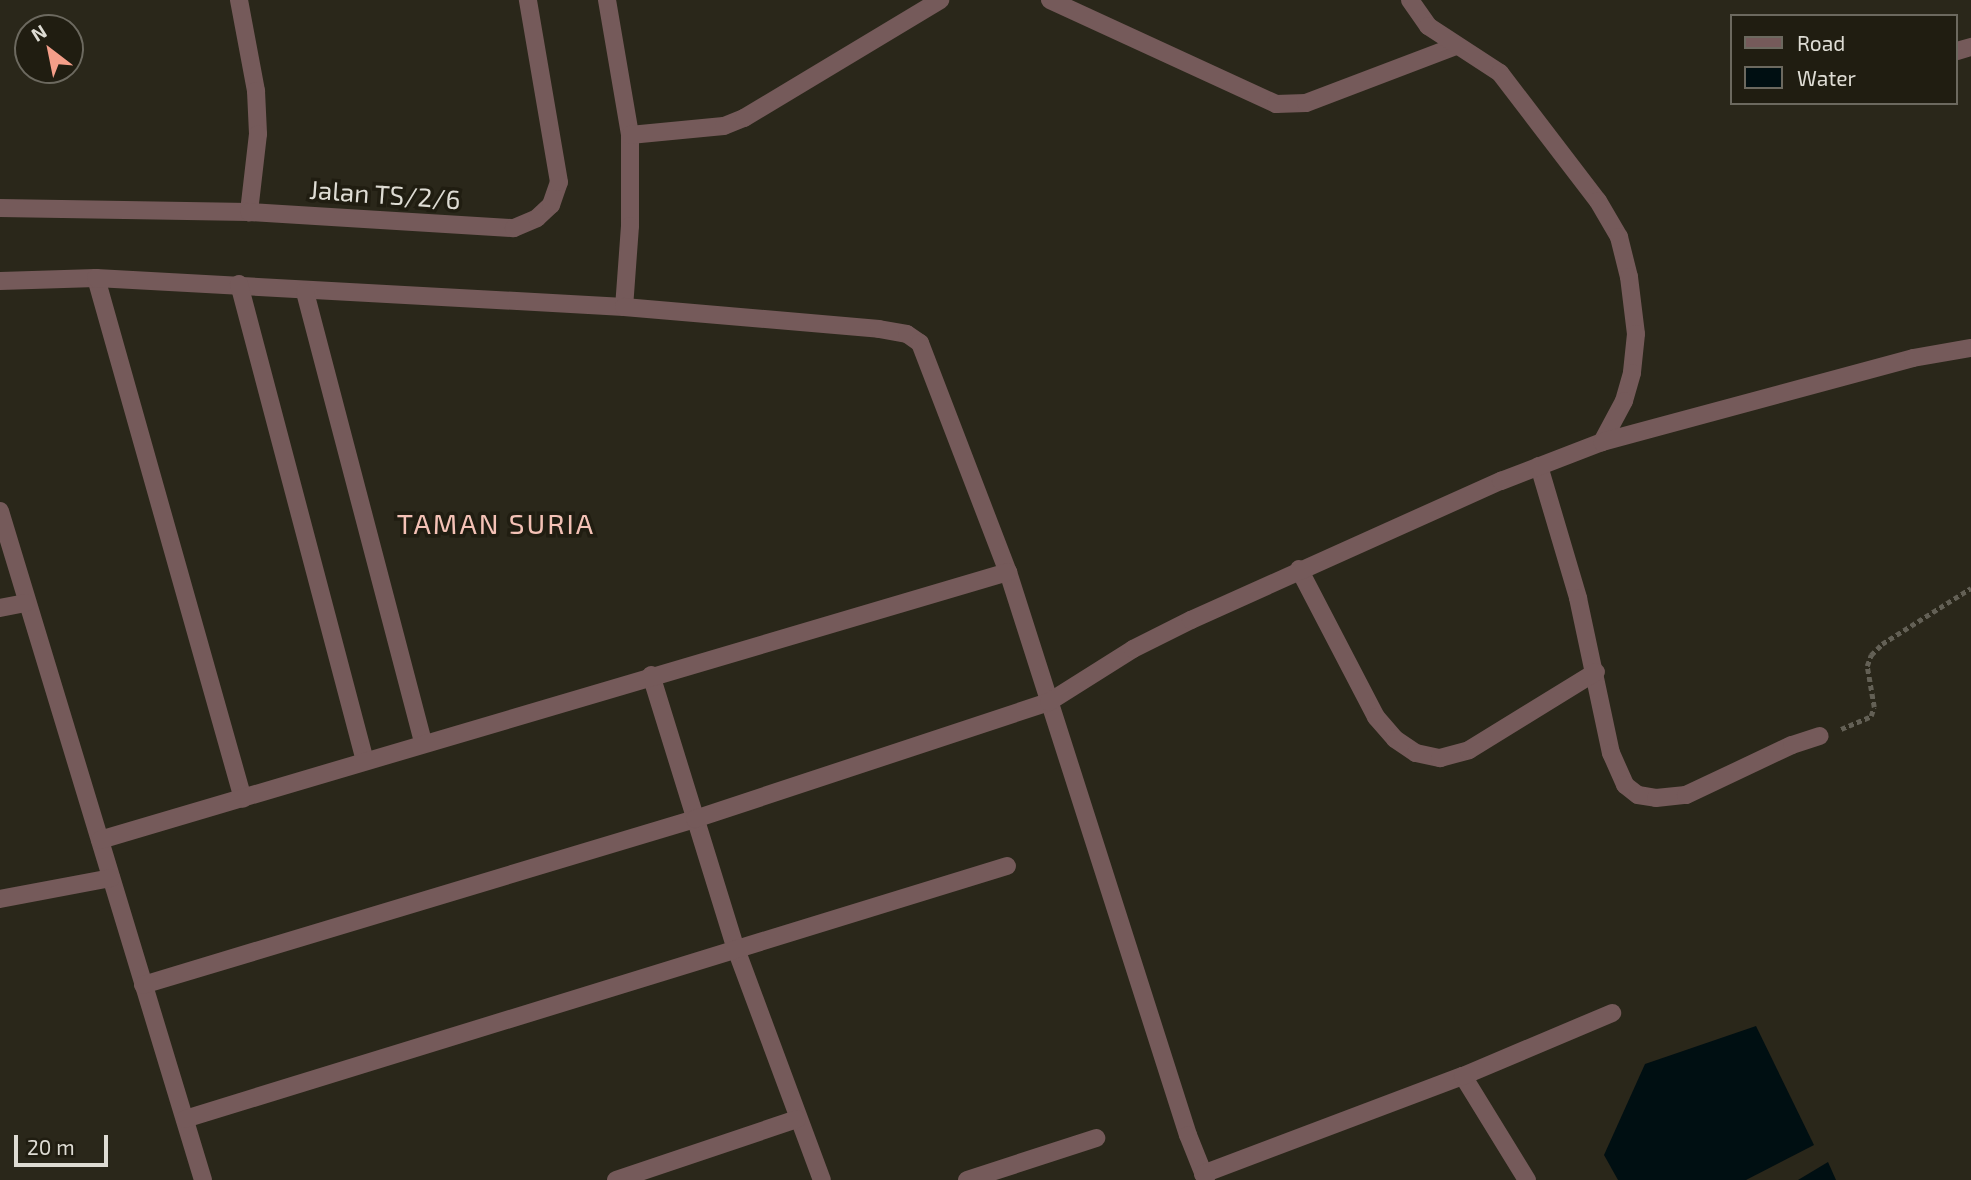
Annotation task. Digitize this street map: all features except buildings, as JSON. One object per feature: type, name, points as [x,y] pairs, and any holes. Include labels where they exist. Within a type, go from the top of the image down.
[{"type":"street","points":[[239,0],[256,92],[258,134],[249,212]]},
{"type":"street","name":"Jalan TS/2/6","points":[[0,208],[249,212],[514,228],[537,218],[551,205],[559,182],[528,0]]},
{"type":"street","points":[[607,0],[630,135],[630,226],[624,307]]},
{"type":"street","points":[[630,135],[724,127],[744,118],[940,0]]},
{"type":"street","points":[[1050,0],[1276,104],[1306,103],[1456,46]]},
{"type":"street","points":[[1409,0],[1428,26],[1500,74],[1598,201],[1619,237],[1629,278],[1636,334],[1632,373],[1627,391],[1602,442]]},
{"type":"street","points":[[96,278],[243,799]]},
{"type":"street","points":[[0,281],[96,278],[239,284],[305,292],[624,307],[907,334],[920,343],[929,361],[1008,572],[1048,702],[1205,1177],[1463,1076],[1612,1013]]},
{"type":"street","points":[[239,284],[365,760]]},
{"type":"street","points":[[305,292],[424,744]]},
{"type":"street","points":[[143,985],[695,818],[1048,702],[1133,649],[1299,569],[1539,466],[1602,442],[1913,358],[1971,348]]},
{"type":"street","points":[[1539,466],[1596,673],[1611,753],[1625,785],[1637,795],[1656,798],[1686,795],[1792,745],[1820,736]]},
{"type":"street","points":[[0,511],[203,1180]]},
{"type":"street","points":[[1299,569],[1376,717],[1395,739],[1416,753],[1440,758],[1469,750],[1596,673]]},
{"type":"street","points":[[100,840],[651,675],[1008,572]]},
{"type":"street","points":[[0,608],[26,603]]},
{"type":"street","points":[[651,675],[736,949],[797,1119],[822,1180]]},
{"type":"street","points":[[185,1119],[1007,866]]},
{"type":"street","points":[[0,899],[111,878]]},
{"type":"street","points":[[1463,1076],[1527,1180]]},
{"type":"street","points":[[616,1180],[797,1119]]},
{"type":"street","points":[[967,1180],[1096,1138]]},
{"type":"path","points":[[1820,736],[1871,716],[1874,707],[1867,666],[1871,655],[1882,644],[1971,589]]},
{"type":"water","points":[[1756,1026],[1814,1145],[1746,1180],[1618,1180],[1604,1155],[1645,1064]]},
{"type":"water","points":[[1828,1162],[1836,1180],[1798,1180]]},
{"type":"district","name":"TAMAN SURIA","points":[[496,523]]}]
